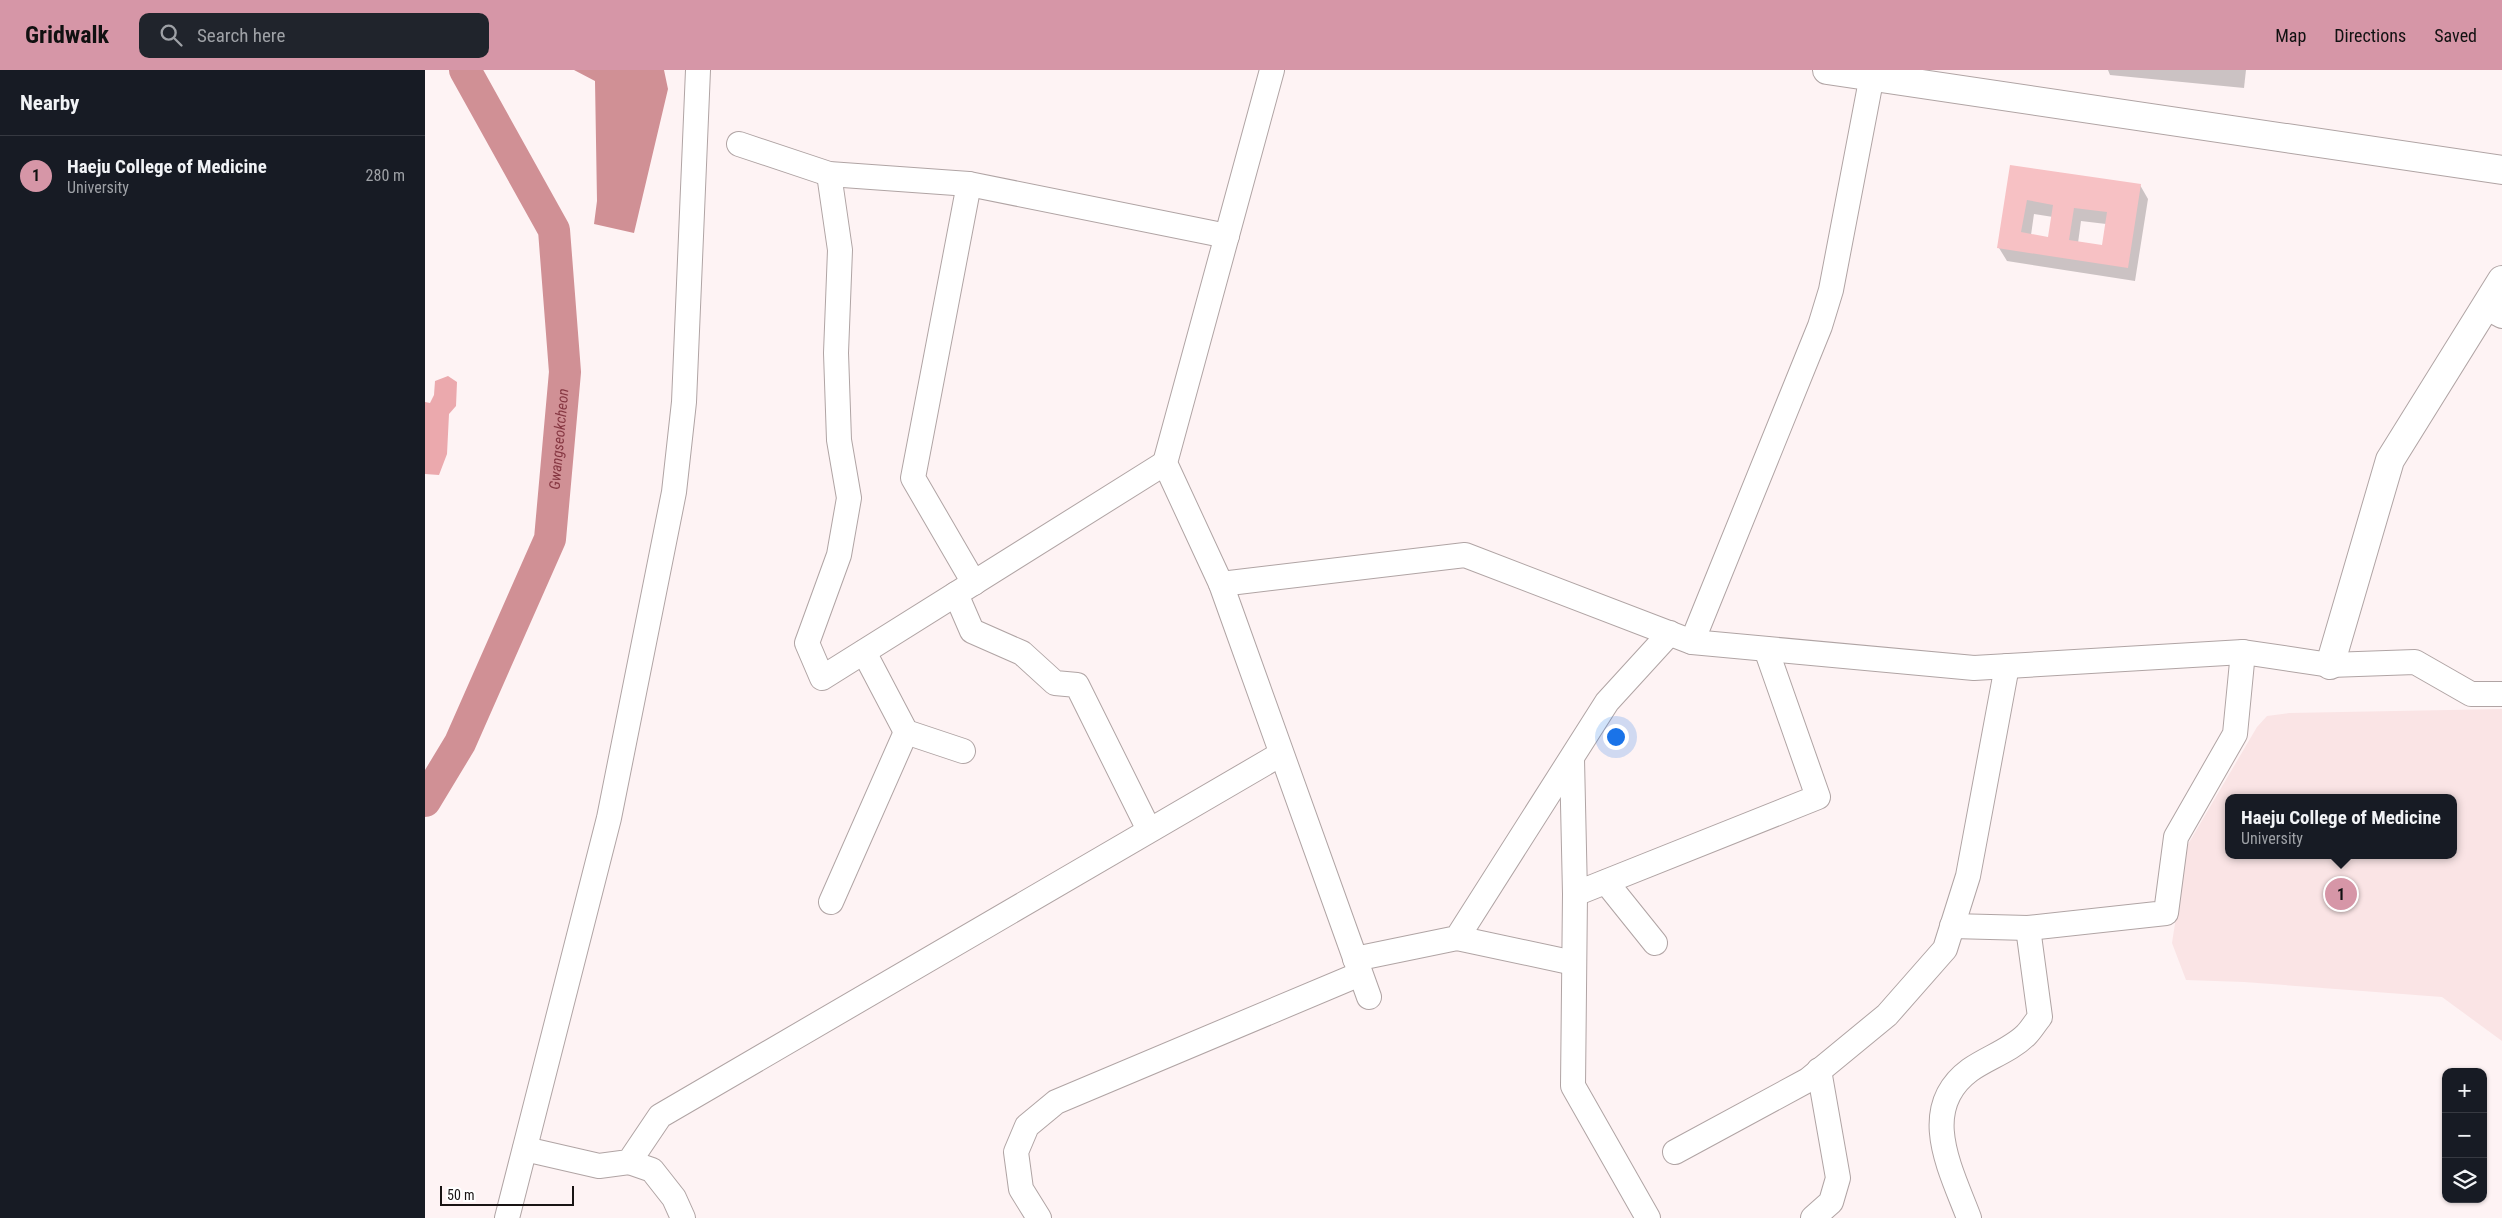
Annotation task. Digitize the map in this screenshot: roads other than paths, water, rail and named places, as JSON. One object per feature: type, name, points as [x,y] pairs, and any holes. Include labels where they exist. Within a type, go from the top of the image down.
[{"type":"main road","points":[[1827,70],[1872,74],[2502,170]]},
{"type":"main road","points":[[2329,665],[2390,460],[2493,311],[2502,280]]},
{"type":"street","points":[[507,1218],[609,818],[674,492],[684,402],[698,70]]},
{"type":"street","points":[[1272,70],[1165,463],[1221,584],[1369,997]]},
{"type":"street","points":[[1692,642],[1820,326],[1831,290],[1872,74]]},
{"type":"street","points":[[739,144],[829,174],[969,184],[1227,236]]},
{"type":"street","points":[[829,174],[839,250],[836,353],[839,440],[849,498],[839,555],[807,644],[822,678],[1165,463]]},
{"type":"street","points":[[969,184],[913,478],[965,589],[971,630],[1022,652],[1055,683],[1077,685],[1149,830]]},
{"type":"street","points":[[1221,584],[1465,555],[1692,642],[1974,668],[2243,652],[2329,665],[2415,662],[2471,694],[2502,694]]},
{"type":"street","points":[[1457,938],[1607,702],[1670,633]]},
{"type":"street","points":[[1575,894],[1818,797],[1766,648]]},
{"type":"street","points":[[863,652],[906,732],[963,751]]},
{"type":"street","points":[[1952,926],[2028,928],[2166,913],[2176,837],[2235,734],[2243,652]]},
{"type":"street","points":[[1675,1152],[1808,1080],[1887,1015],[1945,949],[1968,876],[2007,666]]},
{"type":"street","points":[[831,902],[906,732]]},
{"type":"street","points":[[629,1162],[660,1116],[1281,754]]},
{"type":"street","points":[[1572,759],[1575,894],[1573,1086],[1648,1218]]},
{"type":"street","points":[[1605,882],[1655,943]]},
{"type":"street","points":[[1969,1218],[1944,1148],[1940,1122],[1948,1094],[1969,1071],[2025,1036],[2040,1017],[2028,928]]},
{"type":"street","points":[[1039,1218],[1021,1189],[1016,1152],[1027,1126],[1056,1102],[1358,967],[1457,938],[1574,963]]},
{"type":"street","points":[[1813,1218],[1831,1202],[1838,1178],[1819,1070]]},
{"type":"street","points":[[525,1149],[599,1166],[629,1162],[652,1170],[674,1198],[683,1218]]},
{"type":"waterway","name":"Gwangseokcheon","points":[[425,801],[460,743],[550,539],[565,372],[554,230],[465,70]]},
{"type":"place","name":"Haeju College of Medicine","points":[[2341,894]]}]
